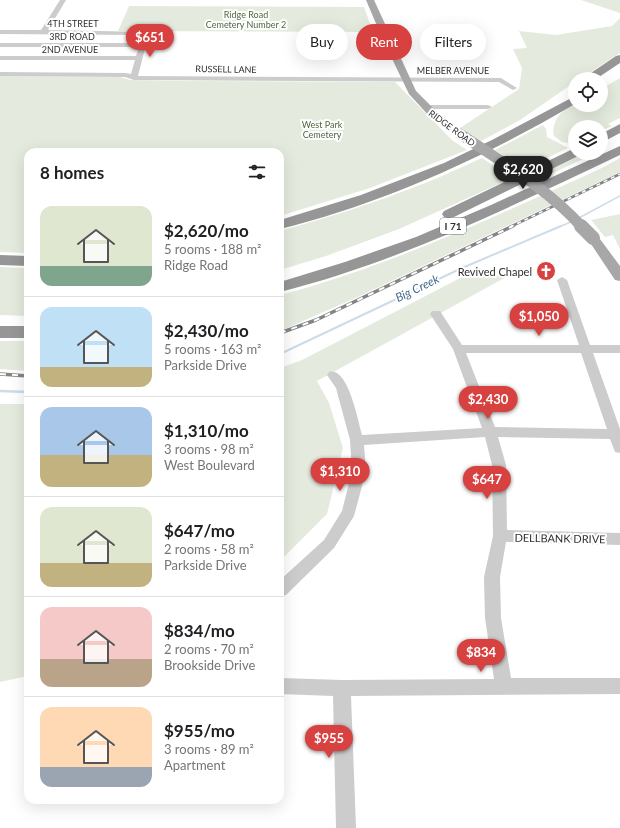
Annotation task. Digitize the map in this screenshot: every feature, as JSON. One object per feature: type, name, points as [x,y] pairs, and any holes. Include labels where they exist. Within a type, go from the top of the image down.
[{"type":"highway","points":[[599,72],[620,58]]},
{"type":"highway","points":[[496,143],[568,94]]},
{"type":"highway","points":[[284,223],[390,190],[450,165],[496,143],[568,103]]},
{"type":"highway","points":[[608,135],[620,128]]},
{"type":"highway","name":"I 71","points":[[284,286],[348,266],[421,239],[488,211],[620,150]]},
{"type":"highway","points":[[284,273],[328,260],[398,235],[471,204],[568,156]]},
{"type":"highway","points":[[0,260],[24,261]]},
{"type":"highway","points":[[0,319],[24,319]]},
{"type":"highway","points":[[0,332],[24,332]]},
{"type":"main road","name":"RIDGE ROAD","points":[[370,0],[405,80],[412,92],[425,107],[460,134],[545,192],[564,207],[593,238],[605,253],[620,277]]},
{"type":"street","points":[[43,32],[63,0]]},
{"type":"street","name":"4TH STREET","points":[[0,32],[146,33],[143,45]]},
{"type":"street","points":[[0,74],[27,32]]},
{"type":"street","name":"3RD ROAD","points":[[0,45],[143,45]]},
{"type":"street","points":[[134,78],[143,45]]},
{"type":"street","name":"2ND AVENUE","points":[[0,58],[140,58]]},
{"type":"street","name":"RUSSELL LANE","points":[[0,74],[126,75],[134,78],[405,80]]},
{"type":"street","name":"MELBER AVENUE","points":[[405,80],[501,80],[514,88]]},
{"type":"street","points":[[425,107],[488,107]]},
{"type":"street","points":[[562,280],[585,349],[617,434],[620,448]]},
{"type":"street","points":[[436,314],[459,349],[490,432],[499,465],[500,536],[492,584],[493,618],[504,688]]},
{"type":"street","points":[[459,349],[620,350]]},
{"type":"street","points":[[284,586],[329,544],[349,512],[359,471],[356,440],[342,387],[333,375]]},
{"type":"street","points":[[356,440],[490,432],[617,434]]},
{"type":"street","name":"DELLBANK DRIVE","points":[[500,536],[620,539]]},
{"type":"street","points":[[284,686],[342,688],[504,688],[620,686]]},
{"type":"street","points":[[342,688],[346,828]]},
{"type":"green space","points":[[581,0],[620,0],[620,13]]},
{"type":"green space","name":"Ridge Road Cemetery Number 2","points":[[129,6],[364,7],[370,24],[356,24],[356,32],[348,32],[348,24],[296,24],[296,32],[118,31]]},
{"type":"green space","points":[[620,18],[620,53],[591,72],[568,72],[568,87],[520,120],[481,141],[460,128],[519,89],[522,68],[513,49],[527,48],[519,31],[556,35],[612,26]]},
{"type":"green space","name":"West Park Cemetery","points":[[0,76],[120,77],[130,80],[182,81],[395,82],[452,140],[467,150],[370,188],[284,215],[284,148],[24,148],[24,253],[0,252]]},
{"type":"green space","points":[[620,78],[620,118],[608,124],[608,120],[568,120],[568,143],[562,142],[554,136],[554,126],[558,117],[568,108],[568,112],[608,112],[608,85]]},
{"type":"green space","points":[[543,125],[546,129],[547,137],[568,148],[523,169],[495,150]]},
{"type":"green space","points":[[482,158],[512,178],[399,229],[326,256],[284,269],[284,230],[385,198],[428,182]]},
{"type":"green space","points":[[620,158],[620,172],[360,296],[284,329],[284,294],[362,270],[402,255],[442,239],[600,169]]},
{"type":"green space","points":[[569,160],[580,160],[539,180],[534,177]]},
{"type":"green space","points":[[620,214],[620,249],[613,235],[605,237],[591,220]]},
{"type":"green space","points":[[0,267],[24,268],[24,316],[0,315]]},
{"type":"green space","points":[[468,274],[508,276],[317,381],[329,403],[343,448],[327,514],[284,557],[284,367],[302,360]]},
{"type":"green space","points":[[0,341],[24,341],[24,371],[0,369]]},
{"type":"green space","points":[[0,404],[24,404],[24,677],[0,682]]},
{"type":"waterway","name":"Big Creek","points":[[577,219],[620,196]]},
{"type":"waterway","name":"Big Creek","points":[[559,227],[573,221]]},
{"type":"waterway","name":"Big Creek","points":[[284,352],[462,268],[561,226]]},
{"type":"waterway","name":"Big Creek","points":[[0,391],[24,392]]},
{"type":"railway","points":[[510,227],[620,174]]},
{"type":"railway","points":[[284,332],[316,320],[513,226]]},
{"type":"railway","points":[[0,374],[24,376]]},
{"type":"place","name":"Revived Chapel","points":[[546,271]]}]
